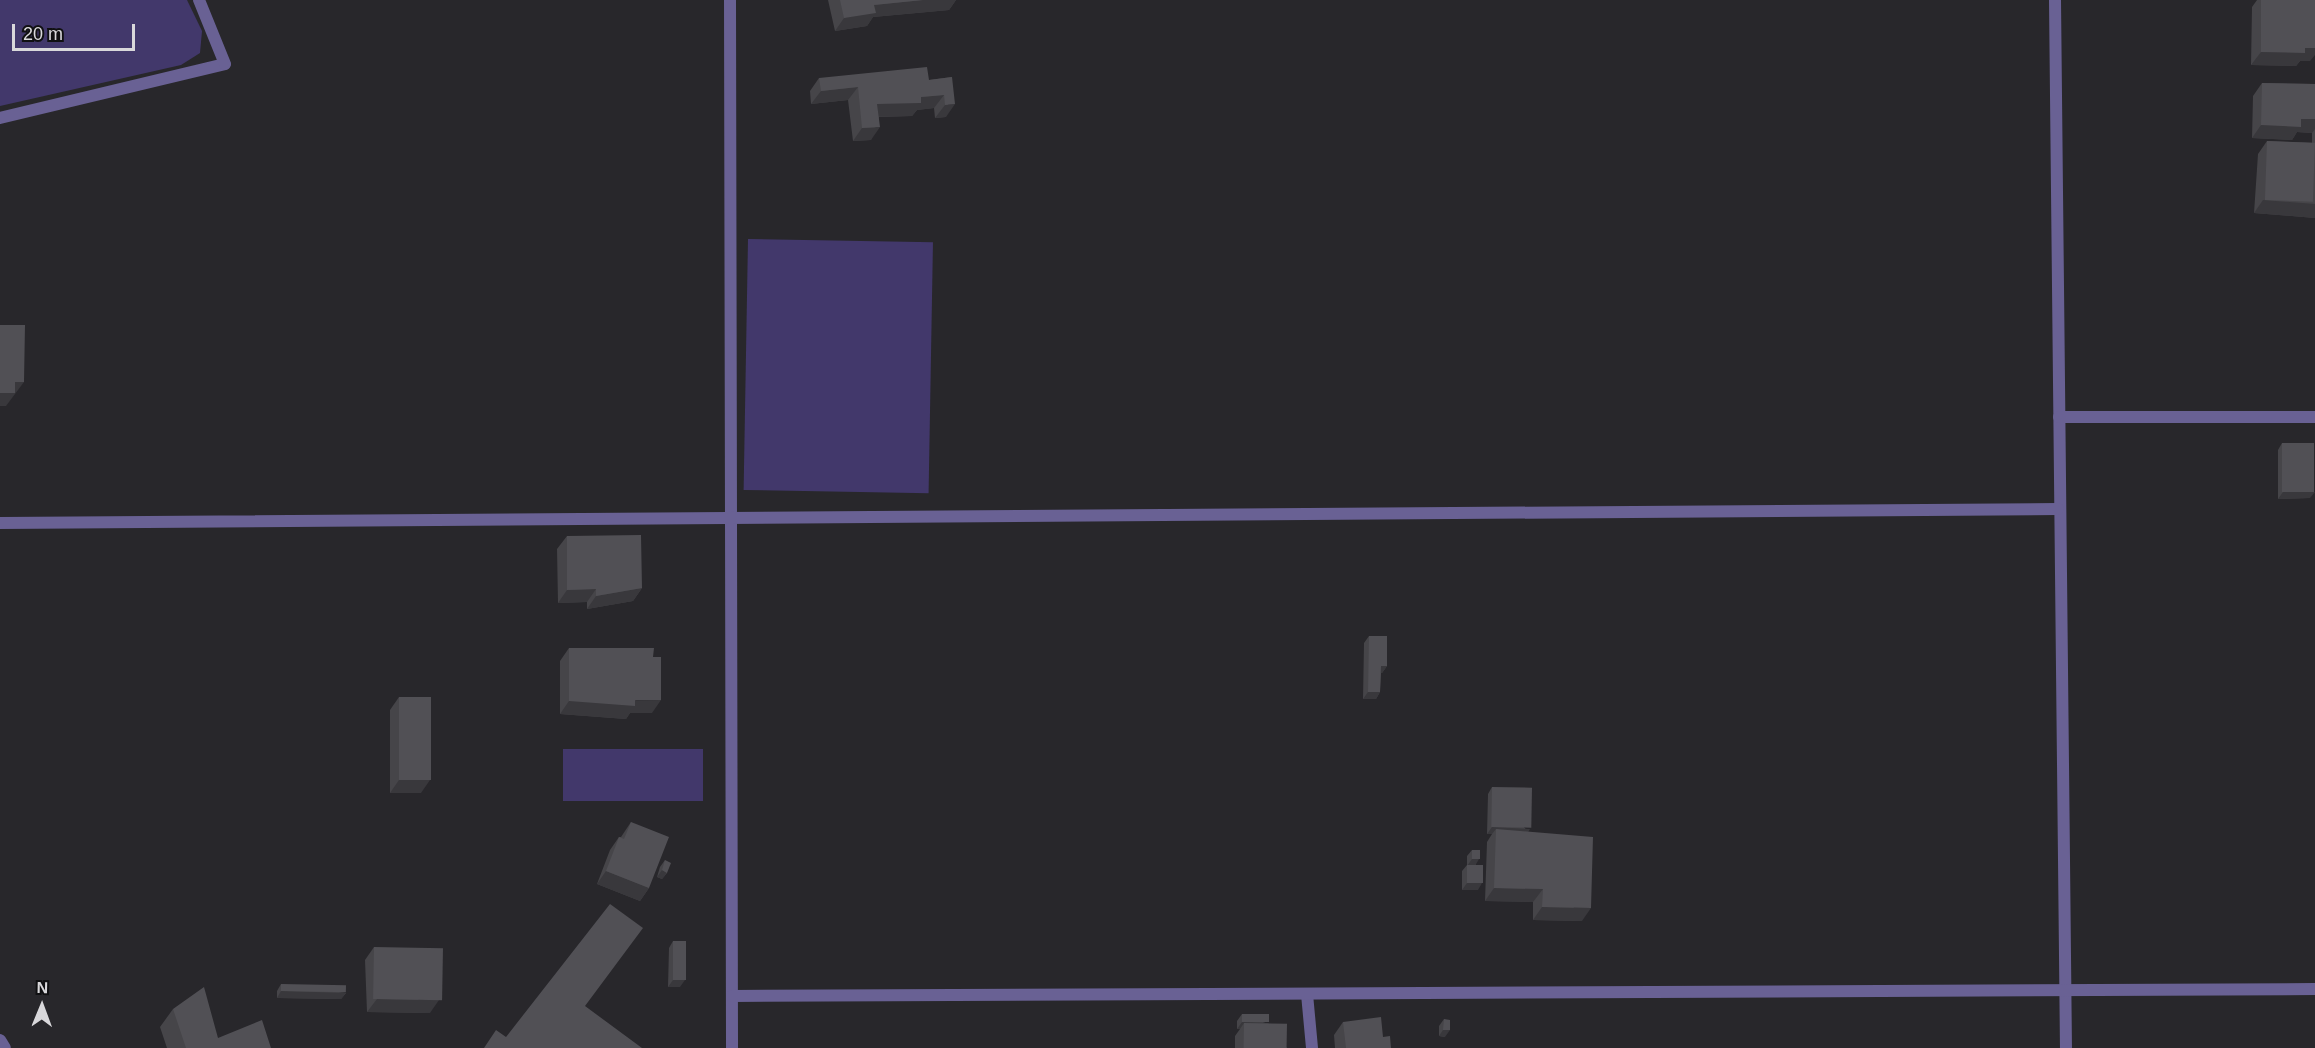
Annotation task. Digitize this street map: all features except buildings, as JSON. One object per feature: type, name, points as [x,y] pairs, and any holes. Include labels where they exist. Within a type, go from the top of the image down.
[{"type":"street","points":[[0,118],[225,64],[199,0]]},
{"type":"street","points":[[730,0],[732,1048]]},
{"type":"street","points":[[2055,0],[2062,990],[2066,1048]]},
{"type":"street","points":[[2059,417],[2315,417]]},
{"type":"street","points":[[0,523],[2058,509]]},
{"type":"street","points":[[732,996],[1307,994],[1933,986],[2062,990],[2315,989]]},
{"type":"street","points":[[1307,994],[1312,1048]]},
{"type":"street","points":[[0,1040],[5,1048]]},
{"type":"shaded area","points":[[0,0],[187,0],[202,31],[200,53],[181,65],[0,106]]},
{"type":"shaded area","points":[[748,239],[933,242],[929,493],[744,490]]},
{"type":"shaded area","points":[[563,749],[703,749],[703,801],[563,801]]}]
